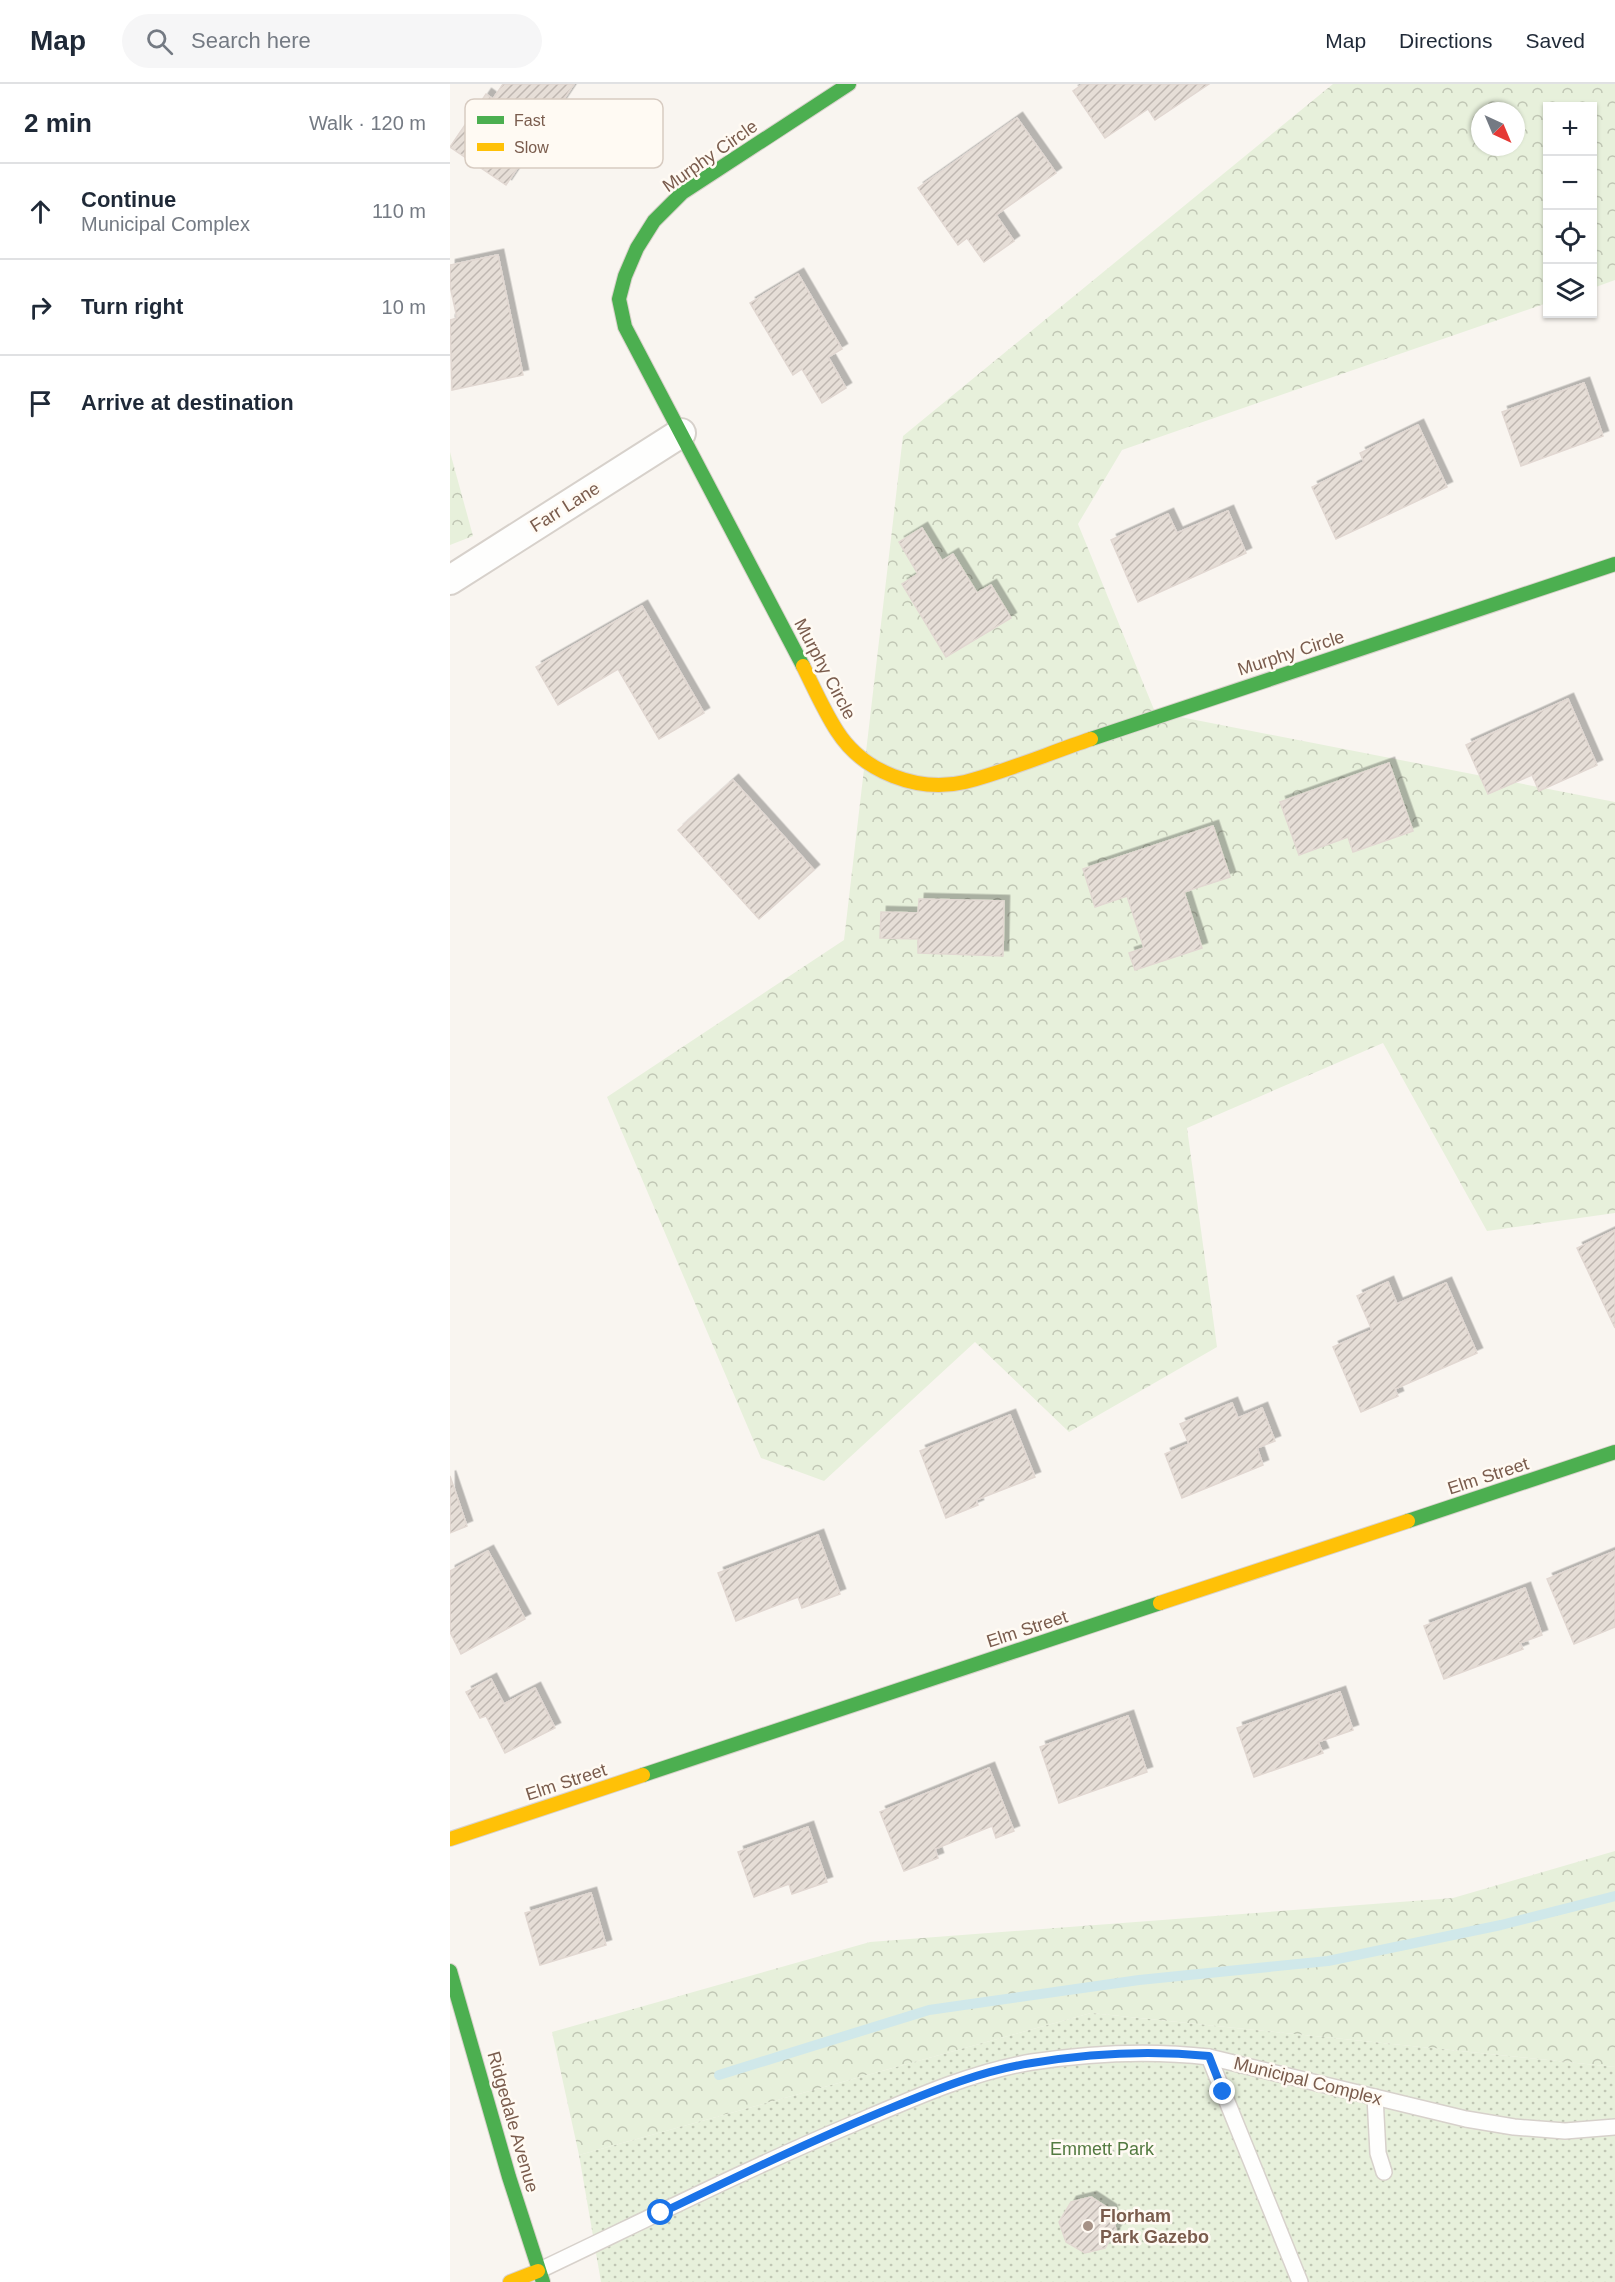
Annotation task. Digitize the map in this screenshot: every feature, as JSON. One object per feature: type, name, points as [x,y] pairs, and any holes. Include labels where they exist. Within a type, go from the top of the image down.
[{"type":"street","name":"Murphy Circle","points":[[849,84],[682,193],[654,221],[637,248],[625,276],[619,299],[625,327],[837,732],[858,756],[884,773],[913,783],[945,785],[964,782],[1615,564]]},
{"type":"street","name":"Farr Lane","points":[[450,580],[681,433]]},
{"type":"street","name":"Elm Street","points":[[450,1839],[1615,1452]]},
{"type":"street","name":"Ridgedale Avenue","points":[[450,1971],[509,2177],[541,2276]]},
{"type":"street","points":[[510,2282],[541,2276]]},
{"type":"lane","name":"Municipal Complex","points":[[541,2276],[805,2144],[944,2086],[1032,2062],[1107,2054],[1173,2053],[1209,2056],[1466,2119],[1514,2127],[1565,2131],[1615,2127]]},
{"type":"lane","points":[[1209,2056],[1300,2282]]},
{"type":"lane","points":[[1375,2097],[1378,2153],[1384,2172]]},
{"type":"green space","points":[[1333,84],[1615,84],[1615,280],[1597,287],[1597,102],[1543,102],[1543,304],[1122,450],[1078,524],[1155,712],[1615,802],[1615,1213],[1487,1231],[1383,1043],[1187,1128],[1217,1347],[1069,1432],[975,1342],[824,1481],[761,1458],[607,1097],[844,940],[903,436]]},
{"type":"green space","points":[[450,452],[473,536],[450,545]]},
{"type":"green space","points":[[1615,1851],[1615,2067],[1091,2013],[579,2155],[552,2032],[870,1942],[1453,1898]]},
{"type":"green space","name":"Emmett Park","points":[[1091,2013],[1615,2067],[1615,2282],[601,2282],[579,2155]]},
{"type":"building","points":[[503,84],[574,84],[564,99],[493,99]]},
{"type":"building","points":[[1083,84],[1209,84],[1155,120],[1148,109],[1105,138],[1073,91]]},
{"type":"building","points":[[486,94],[493,99],[483,99]]},
{"type":"building","points":[[1017,118],[1056,173],[996,215],[1014,241],[984,262],[967,238],[958,245],[918,188]]},
{"type":"building","points":[[465,125],[465,157],[450,147]]},
{"type":"building","points":[[481,168],[517,168],[506,185]]},
{"type":"building","points":[[498,255],[523,375],[452,390],[450,320],[457,318],[450,286],[450,265]]},
{"type":"building","points":[[798,274],[842,349],[828,357],[846,388],[822,403],[802,369],[793,375],[750,303]]},
{"type":"building","points":[[1584,383],[1603,436],[1521,466],[1502,412]]},
{"type":"building","points":[[1418,425],[1447,487],[1336,539],[1312,487],[1364,462],[1360,453]]},
{"type":"building","points":[[1228,511],[1246,553],[1138,602],[1111,540],[1168,514],[1177,533]]},
{"type":"building","points":[[922,528],[942,561],[953,554],[977,593],[991,585],[1011,618],[946,657],[902,584],[918,574],[899,542]]},
{"type":"building","points":[[642,606],[704,713],[659,739],[618,669],[558,705],[536,667]]},
{"type":"building","points":[[1568,699],[1597,765],[1539,791],[1532,775],[1488,794],[1466,745]]},
{"type":"building","points":[[1389,763],[1413,831],[1353,852],[1348,837],[1299,855],[1280,802]]},
{"type":"building","points":[[733,780],[814,870],[759,919],[678,830]]},
{"type":"building","points":[[1213,826],[1230,877],[1184,892],[1202,948],[1135,970],[1129,953],[1144,948],[1127,896],[1095,907],[1083,869]]},
{"type":"building","points":[[919,899],[1004,901],[1003,956],[918,953],[918,939],[880,938],[881,912],[918,913]]},
{"type":"building","points":[[1615,1230],[1615,1328],[1577,1248]]},
{"type":"building","points":[[1388,1282],[1397,1304],[1446,1283],[1477,1353],[1395,1389],[1398,1396],[1361,1412],[1333,1347],[1372,1330],[1357,1296]]},
{"type":"building","points":[[1232,1403],[1238,1418],[1262,1408],[1275,1441],[1257,1448],[1263,1465],[1182,1498],[1165,1454],[1189,1444],[1180,1424]]},
{"type":"building","points":[[1010,1415],[1035,1477],[976,1500],[978,1505],[946,1518],[920,1451]]},
{"type":"building","points":[[450,1476],[467,1526],[450,1533]]},
{"type":"building","points":[[818,1535],[840,1594],[802,1608],[798,1597],[736,1621],[718,1573]]},
{"type":"building","points":[[488,1551],[525,1619],[461,1654],[450,1632],[450,1571]]},
{"type":"building","points":[[1615,1551],[1615,1627],[1574,1644],[1547,1579]]},
{"type":"building","points":[[1525,1588],[1542,1635],[1520,1643],[1523,1649],[1444,1679],[1424,1626]]},
{"type":"building","points":[[491,1679],[504,1704],[535,1688],[555,1728],[505,1753],[486,1716],[480,1718],[466,1692]]},
{"type":"building","points":[[1340,1692],[1353,1730],[1318,1742],[1323,1753],[1254,1777],[1237,1728]]},
{"type":"building","points":[[1128,1716],[1147,1772],[1059,1803],[1040,1747]]},
{"type":"building","points":[[989,1768],[1014,1831],[996,1838],[992,1826],[935,1849],[938,1858],[904,1871],[880,1812]]},
{"type":"building","points":[[808,1827],[827,1882],[792,1894],[789,1884],[754,1897],[738,1852]]},
{"type":"building","points":[[591,1893],[606,1945],[540,1965],[525,1913]]},
{"type":"building","name":"Florham Park Gazebo","points":[[1091,2197],[1111,2210],[1116,2230],[1105,2248],[1085,2253],[1066,2242],[1059,2222],[1071,2202]]},
{"type":"waterway","points":[[719,2075],[929,2010],[1139,1980],[1328,1961],[1501,1925],[1615,1896]]},
{"type":"traffic: fast","points":[[803,666],[625,327],[619,299],[625,276],[637,248],[654,221],[682,193],[849,84]]},
{"type":"traffic: fast","points":[[1091,739],[1615,564]]},
{"type":"traffic: fast","points":[[1408,1521],[1615,1452]]},
{"type":"traffic: fast","points":[[643,1775],[1160,1603]]},
{"type":"traffic: fast","points":[[450,1971],[509,2177],[543,2282]]},
{"type":"traffic: slow","points":[[803,666],[828,716],[848,745],[861,758],[877,768],[911,782],[947,785],[965,782],[1091,739]]},
{"type":"traffic: slow","points":[[1160,1603],[1408,1521]]},
{"type":"traffic: slow","points":[[450,1839],[643,1775]]},
{"type":"traffic: slow","points":[[510,2282],[538,2271]]},
{"type":"place","name":"Florham Park Gazebo","points":[[1088,2226]]},
{"type":"route","points":[[661,2213],[805,2144],[944,2086],[1032,2062],[1118,2053],[1173,2053],[1209,2056],[1223,2092]]}]
